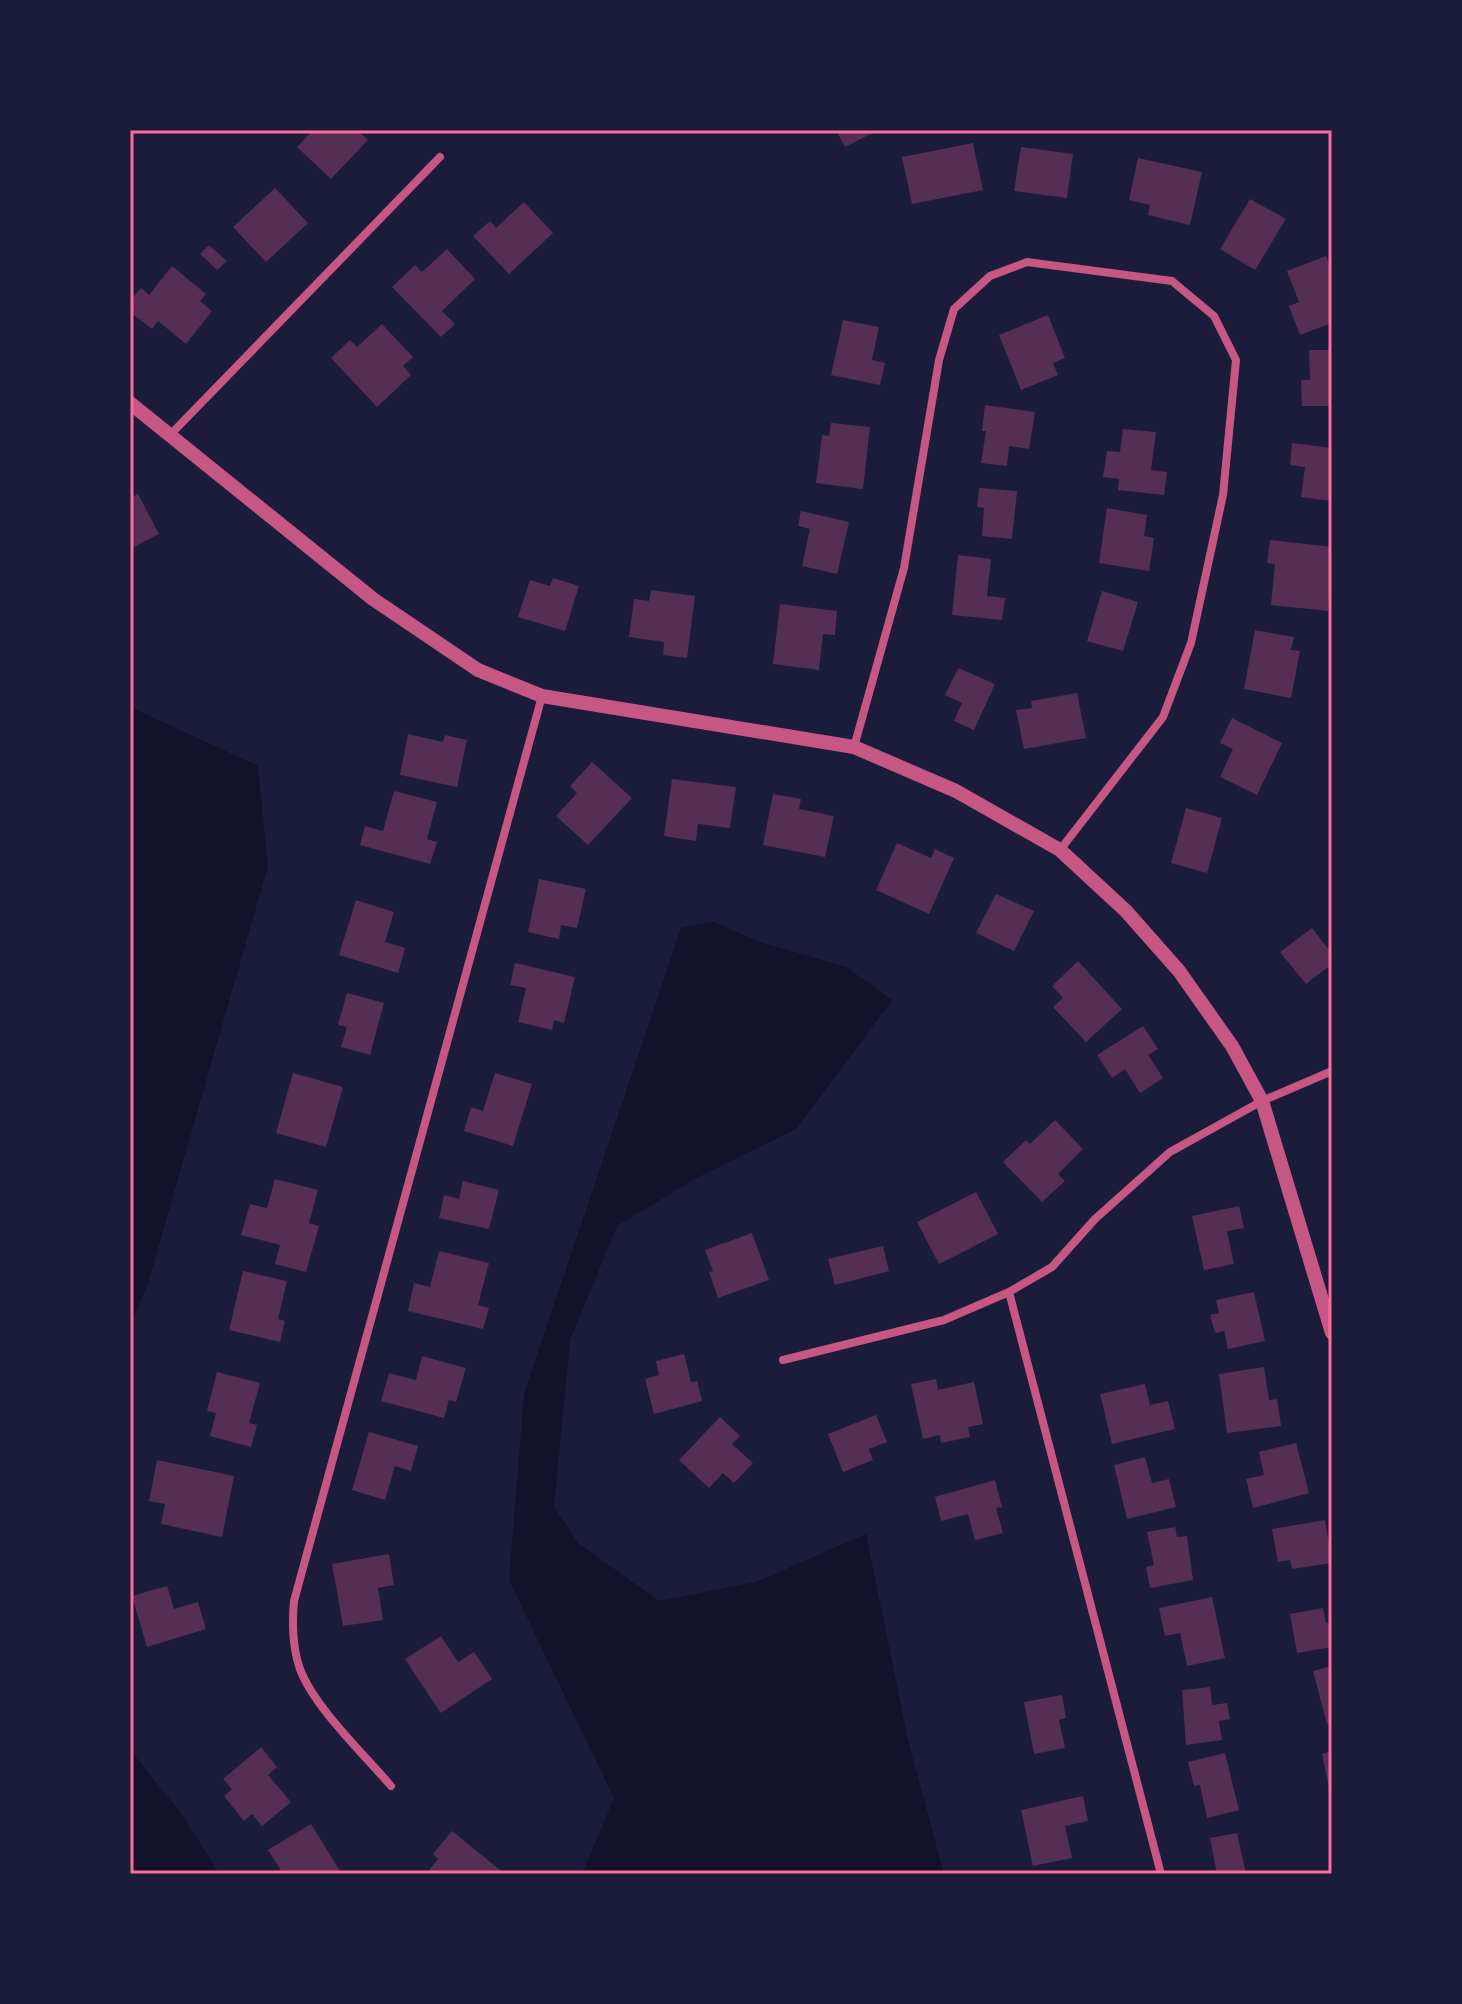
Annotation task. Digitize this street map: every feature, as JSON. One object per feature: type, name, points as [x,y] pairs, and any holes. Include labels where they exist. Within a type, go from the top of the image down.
[{"type":"street","points":[[170,435],[440,157]]},
{"type":"street","points":[[854,747],[904,568],[939,360],[954,309],[990,276],[1027,262],[1172,281],[1214,316],[1236,360],[1223,495],[1191,643],[1163,717],[1060,850]]},
{"type":"street","points":[[130,403],[373,599],[478,670],[542,696],[854,747],[956,791],[1060,850],[1126,911],[1179,971],[1232,1046],[1262,1101],[1332,1333]]},
{"type":"street","points":[[391,1786],[313,1695],[299,1668],[292,1630],[294,1601],[542,696]]},
{"type":"street","points":[[783,1360],[944,1320],[1009,1292],[1052,1267],[1095,1219],[1170,1152],[1262,1101],[1332,1071]]},
{"type":"street","points":[[1009,1292],[1161,1874]]},
{"type":"shaded area","points":[[130,707],[258,766],[268,866],[148,1283],[130,1326]]},
{"type":"shaded area","points":[[714,922],[760,942],[846,967],[892,1000],[796,1129],[696,1178],[617,1226],[570,1340],[554,1507],[578,1543],[659,1601],[756,1582],[866,1534],[908,1740],[944,1874],[582,1874],[614,1798],[509,1580],[524,1394],[681,928]]},
{"type":"shaded area","points":[[130,1750],[180,1812],[220,1874],[130,1874]]},
{"type":"building","points":[[313,130],[357,130],[368,140],[331,179],[297,147]]},
{"type":"building","points":[[836,130],[878,130],[845,147]]},
{"type":"building","points":[[973,143],[983,190],[912,204],[902,157]]},
{"type":"building","points":[[1021,147],[1073,154],[1067,198],[1014,191]]},
{"type":"building","points":[[1138,158],[1202,172],[1190,225],[1148,215],[1150,205],[1129,200]]},
{"type":"building","points":[[275,188],[308,223],[266,262],[233,227]]},
{"type":"building","points":[[1250,199],[1286,219],[1255,270],[1220,249]]},
{"type":"building","points":[[524,202],[553,233],[509,274],[473,236],[490,221],[496,228]]},
{"type":"building","points":[[209,245],[227,261],[217,270],[200,254]]},
{"type":"building","points":[[447,249],[475,279],[442,311],[455,324],[441,337],[392,287],[415,265],[422,272]]},
{"type":"building","points":[[1326,256],[1332,271],[1332,323],[1300,335],[1289,306],[1299,302],[1287,271]]},
{"type":"building","points":[[172,266],[206,294],[200,301],[212,311],[186,344],[158,321],[152,329],[130,312],[130,301],[141,288],[149,295]]},
{"type":"building","points":[[1048,315],[1065,358],[1053,363],[1058,375],[1021,390],[999,335]]},
{"type":"building","points":[[843,320],[879,327],[872,360],[885,363],[880,385],[831,375]]},
{"type":"building","points":[[382,324],[413,357],[403,366],[411,375],[377,407],[331,358],[350,340],[357,347]]},
{"type":"building","points":[[1309,350],[1332,350],[1332,406],[1302,406],[1301,380],[1310,380]]},
{"type":"building","points":[[985,405],[1035,412],[1029,449],[1009,446],[1007,466],[981,463],[986,431],[982,431]]},
{"type":"building","points":[[831,423],[870,427],[863,489],[816,483],[822,435],[829,436]]},
{"type":"building","points":[[1123,429],[1156,432],[1151,470],[1167,472],[1164,495],[1118,490],[1119,479],[1103,477],[1107,451],[1120,452]]},
{"type":"building","points":[[1292,443],[1332,448],[1332,501],[1301,497],[1305,467],[1290,465]]},
{"type":"building","points":[[979,488],[1017,491],[1012,539],[982,536],[984,508],[977,507]]},
{"type":"building","points":[[138,494],[159,534],[130,549],[130,498]]},
{"type":"building","points":[[1107,508],[1147,515],[1144,536],[1154,538],[1149,571],[1099,563]]},
{"type":"building","points":[[801,511],[849,522],[837,574],[802,566],[810,529],[798,526]]},
{"type":"building","points":[[1270,540],[1332,547],[1328,611],[1271,605],[1275,564],[1267,563]]},
{"type":"building","points":[[958,555],[991,559],[987,596],[1005,598],[1002,620],[952,615]]},
{"type":"building","points":[[553,578],[579,586],[565,631],[518,617],[530,580],[550,586]]},
{"type":"building","points":[[651,590],[695,596],[687,658],[663,655],[664,642],[629,637],[634,599],[649,601]]},
{"type":"building","points":[[1102,591],[1138,602],[1123,651],[1087,641]]},
{"type":"building","points":[[780,604],[837,611],[835,635],[823,634],[819,670],[773,664]]},
{"type":"building","points":[[1255,630],[1294,637],[1291,650],[1300,651],[1291,698],[1244,689]]},
{"type":"building","points":[[958,668],[995,684],[974,730],[954,721],[962,703],[945,695]]},
{"type":"building","points":[[1077,693],[1086,738],[1024,749],[1016,710],[1032,708],[1031,701]]},
{"type":"building","points":[[1232,718],[1282,743],[1257,795],[1220,777],[1233,749],[1220,743]]},
{"type":"building","points":[[408,734],[443,742],[445,735],[467,740],[457,787],[400,775]]},
{"type":"building","points":[[592,762],[632,798],[588,845],[556,816],[577,793],[570,786]]},
{"type":"building","points":[[672,779],[736,787],[730,828],[698,824],[696,841],[664,836]]},
{"type":"building","points":[[394,791],[437,802],[427,839],[437,842],[430,864],[360,845],[365,826],[383,831]]},
{"type":"building","points":[[773,794],[801,799],[799,809],[834,816],[825,857],[763,845]]},
{"type":"building","points":[[1186,808],[1222,818],[1207,873],[1171,863]]},
{"type":"building","points":[[897,843],[931,858],[935,849],[954,858],[929,914],[876,890]]},
{"type":"building","points":[[539,879],[586,889],[577,928],[561,925],[559,939],[528,932]]},
{"type":"building","points":[[996,894],[1034,911],[1014,951],[976,933]]},
{"type":"building","points":[[356,900],[394,912],[385,942],[405,948],[398,973],[339,955]]},
{"type":"building","points":[[1312,928],[1332,954],[1332,964],[1306,984],[1280,952]]},
{"type":"building","points":[[1078,961],[1122,1009],[1086,1042],[1053,1007],[1063,998],[1052,986]]},
{"type":"building","points":[[515,963],[575,977],[564,1023],[554,1020],[552,1030],[518,1022],[526,988],[510,985]]},
{"type":"building","points":[[347,993],[384,1003],[370,1055],[341,1047],[347,1027],[338,1025]]},
{"type":"building","points":[[1143,1026],[1158,1049],[1148,1055],[1163,1078],[1140,1093],[1125,1069],[1112,1078],[1097,1055]]},
{"type":"building","points":[[293,1073],[343,1087],[326,1147],[276,1133]]},
{"type":"building","points":[[495,1073],[532,1084],[513,1146],[464,1131],[471,1107],[483,1111]]},
{"type":"building","points":[[1055,1120],[1083,1149],[1058,1174],[1065,1181],[1042,1202],[1003,1162],[1026,1140],[1030,1144]]},
{"type":"building","points":[[275,1179],[318,1190],[309,1223],[319,1226],[306,1272],[275,1264],[280,1245],[241,1235],[250,1204],[267,1208]]},
{"type":"building","points":[[463,1181],[499,1190],[489,1229],[439,1218],[444,1195],[459,1199]]},
{"type":"building","points":[[976,1192],[998,1234],[939,1264],[917,1222]]},
{"type":"building","points":[[1239,1206],[1244,1228],[1227,1231],[1234,1264],[1204,1270],[1192,1216]]},
{"type":"building","points":[[752,1233],[769,1280],[718,1298],[705,1250]]},
{"type":"building","points":[[883,1246],[889,1271],[835,1285],[828,1259]]},
{"type":"building","points":[[439,1251],[489,1263],[478,1305],[489,1308],[483,1329],[408,1311],[414,1283],[430,1287]]},
{"type":"building","points":[[243,1271],[287,1281],[278,1319],[285,1321],[280,1342],[229,1330]]},
{"type":"building","points":[[1254,1292],[1265,1341],[1228,1349],[1224,1331],[1215,1333],[1210,1315],[1219,1313],[1216,1300]]},
{"type":"building","points":[[684,1354],[691,1382],[697,1381],[702,1401],[654,1414],[645,1379],[659,1375],[656,1361]]},
{"type":"building","points":[[422,1356],[466,1368],[456,1402],[449,1400],[444,1418],[381,1401],[389,1373],[416,1380]]},
{"type":"building","points":[[1264,1367],[1269,1400],[1277,1399],[1281,1426],[1227,1433],[1219,1374]]},
{"type":"building","points":[[217,1372],[260,1383],[249,1423],[257,1425],[251,1447],[210,1436],[216,1413],[207,1411]]},
{"type":"building","points":[[936,1379],[938,1390],[974,1382],[983,1424],[968,1427],[970,1437],[941,1443],[940,1435],[923,1439],[911,1384]]},
{"type":"building","points":[[1145,1384],[1150,1405],[1168,1401],[1175,1429],[1112,1444],[1100,1394]]},
{"type":"building","points":[[876,1415],[887,1442],[869,1449],[873,1460],[843,1472],[828,1434]]},
{"type":"building","points":[[720,1417],[740,1436],[732,1444],[753,1463],[734,1483],[723,1473],[709,1488],[679,1460]]},
{"type":"building","points":[[369,1432],[418,1446],[411,1471],[395,1466],[385,1500],[352,1490]]},
{"type":"building","points":[[1296,1443],[1309,1493],[1253,1508],[1246,1479],[1264,1475],[1259,1452]]},
{"type":"building","points":[[1145,1457],[1152,1483],[1169,1479],[1176,1507],[1127,1519],[1114,1465]]},
{"type":"building","points":[[157,1460],[234,1476],[222,1537],[161,1524],[165,1504],[149,1501]]},
{"type":"building","points":[[995,1480],[1002,1507],[996,1508],[1003,1533],[975,1540],[968,1514],[941,1521],[935,1497]]},
{"type":"building","points":[[1325,1520],[1332,1563],[1292,1569],[1290,1560],[1278,1562],[1272,1529]]},
{"type":"building","points":[[1175,1527],[1177,1537],[1187,1536],[1193,1580],[1150,1588],[1146,1567],[1154,1565],[1147,1532]]},
{"type":"building","points":[[389,1554],[394,1585],[378,1588],[383,1620],[343,1626],[332,1564]]},
{"type":"building","points":[[167,1586],[174,1609],[198,1602],[206,1629],[147,1647],[132,1596]]},
{"type":"building","points":[[1212,1597],[1225,1658],[1187,1666],[1180,1633],[1165,1636],[1159,1608]]},
{"type":"building","points":[[1323,1608],[1326,1623],[1332,1622],[1332,1647],[1297,1653],[1290,1614]]},
{"type":"building","points":[[441,1636],[458,1662],[474,1652],[492,1679],[441,1713],[405,1659]]},
{"type":"building","points":[[1332,1666],[1332,1723],[1327,1724],[1313,1671]]},
{"type":"building","points":[[1210,1687],[1212,1705],[1227,1703],[1230,1719],[1219,1721],[1222,1740],[1186,1745],[1182,1690]]},
{"type":"building","points":[[1062,1695],[1066,1718],[1059,1720],[1065,1748],[1034,1754],[1024,1702]]},
{"type":"building","points":[[261,1747],[277,1767],[268,1775],[291,1802],[262,1826],[252,1814],[244,1821],[224,1796],[232,1789],[223,1779]]},
{"type":"building","points":[[1332,1751],[1332,1798],[1331,1798],[1322,1754]]},
{"type":"building","points":[[1225,1753],[1239,1810],[1207,1818],[1200,1785],[1194,1786],[1188,1762]]},
{"type":"building","points":[[1083,1796],[1088,1821],[1065,1826],[1072,1858],[1033,1866],[1021,1810]]},
{"type":"building","points":[[311,1824],[342,1874],[283,1874],[268,1850]]},
{"type":"building","points":[[452,1831],[505,1874],[426,1874],[438,1859],[433,1854]]},
{"type":"building","points":[[1237,1833],[1246,1874],[1217,1874],[1210,1838]]}]
